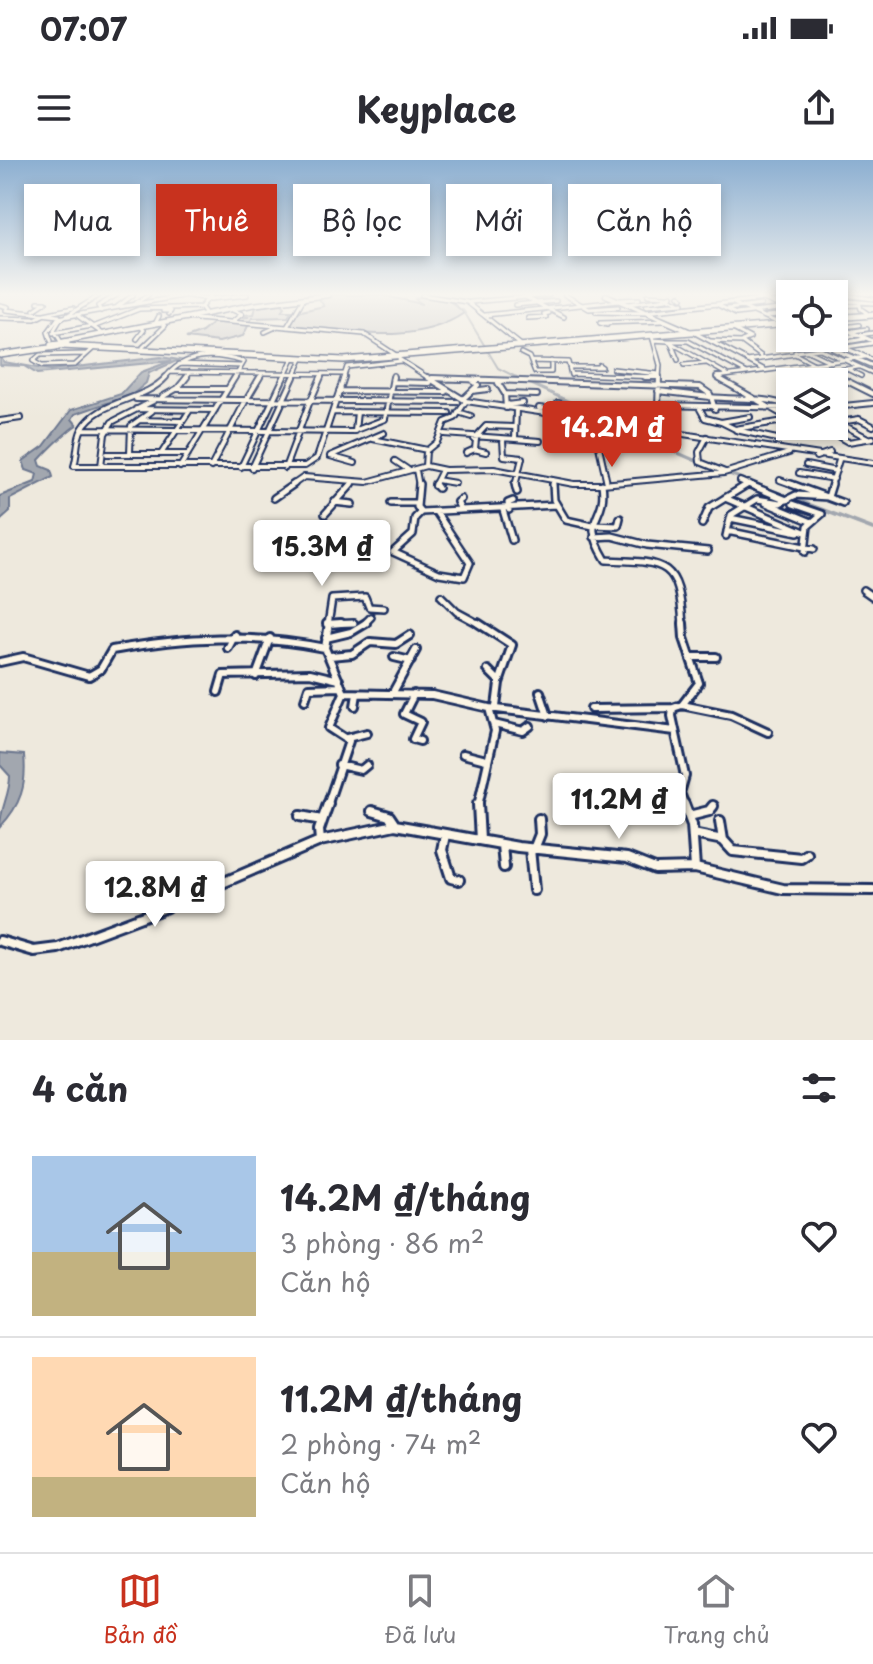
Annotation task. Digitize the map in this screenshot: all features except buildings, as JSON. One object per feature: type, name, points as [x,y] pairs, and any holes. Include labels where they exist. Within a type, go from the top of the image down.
[{"type":"highway","points":[[486,349],[665,336]]},
{"type":"highway","points":[[16,351],[125,348],[274,357],[301,362],[398,358],[521,345],[652,338]]},
{"type":"highway","points":[[0,354],[59,344],[332,359],[398,358]]},
{"type":"highway","points":[[0,354],[59,344],[91,347]]},
{"type":"main road","points":[[59,344],[71,336]]},
{"type":"main road","points":[[59,344],[71,336]]},
{"type":"street","points":[[50,336],[59,344]]},
{"type":"street","points":[[55,336],[59,344]]},
{"type":"street","points":[[143,347],[154,336]]},
{"type":"street","points":[[367,336],[463,401]]},
{"type":"street","points":[[510,336],[521,345]]},
{"type":"street","points":[[701,336],[768,371]]},
{"type":"street","points":[[746,336],[750,338]]},
{"type":"street","points":[[860,336],[873,346]]},
{"type":"street","points":[[666,429],[659,405],[659,375],[652,338],[678,346],[729,375]]},
{"type":"street","points":[[742,342],[756,338]]},
{"type":"street","points":[[848,342],[867,339]]},
{"type":"street","points":[[670,343],[688,341],[748,373]]},
{"type":"street","points":[[710,341],[742,342],[761,356]]},
{"type":"street","points":[[670,343],[677,358],[691,364]]},
{"type":"street","points":[[848,346],[873,346]]},
{"type":"street","points":[[854,346],[867,346]]},
{"type":"street","points":[[776,411],[717,377],[855,358],[863,356],[873,346]]},
{"type":"street","points":[[86,354],[40,355],[33,361],[45,366],[75,365],[86,354],[91,347]]},
{"type":"street","points":[[691,353],[723,348]]},
{"type":"street","points":[[31,349],[42,352],[40,355]]},
{"type":"street","points":[[848,350],[863,356]]},
{"type":"street","points":[[747,361],[803,352]]},
{"type":"street","points":[[809,352],[831,362]]},
{"type":"street","points":[[827,352],[873,373]]},
{"type":"street","points":[[840,352],[873,366]]},
{"type":"street","points":[[521,353],[531,361],[567,362],[571,367],[572,382]]},
{"type":"street","points":[[795,354],[825,368]]},
{"type":"street","points":[[738,356],[779,356]]},
{"type":"street","points":[[180,467],[238,373],[241,361],[195,357],[178,364],[156,386],[98,414],[82,429],[78,439],[80,453],[74,466],[180,467],[241,467],[299,468],[314,461],[344,374],[352,365],[398,358]]},
{"type":"street","points":[[241,467],[292,361]]},
{"type":"street","points":[[531,361],[533,371],[539,373],[551,372],[551,361]]},
{"type":"street","points":[[252,468],[287,400],[301,362]]},
{"type":"street","points":[[684,365],[707,362]]},
{"type":"street","points":[[571,367],[602,367],[599,365]]},
{"type":"street","points":[[848,369],[859,367]]},
{"type":"street","points":[[613,369],[659,375]]},
{"type":"street","points":[[848,370],[861,376]]},
{"type":"street","points":[[169,372],[344,374]]},
{"type":"street","points":[[101,466],[107,454],[107,429],[135,408],[177,389],[190,372]]},
{"type":"street","points":[[205,389],[216,372]]},
{"type":"street","points":[[211,467],[262,373]]},
{"type":"street","points":[[285,468],[322,374]]},
{"type":"street","points":[[571,374],[659,375]]},
{"type":"street","points":[[82,429],[353,432],[384,420],[393,375]]},
{"type":"street","points":[[421,512],[417,503],[421,467],[427,450],[444,434],[444,424],[455,418],[463,401],[478,385],[473,379]]},
{"type":"street","points":[[392,382],[473,379],[703,388],[715,409]]},
{"type":"street","points":[[501,380],[499,389],[505,394],[537,395]]},
{"type":"street","points":[[848,380],[873,394]]},
{"type":"street","points":[[658,388],[674,400],[699,408],[776,408]]},
{"type":"street","points":[[177,389],[228,389]]},
{"type":"street","points":[[472,391],[488,389]]},
{"type":"street","points":[[519,394],[524,389]]},
{"type":"street","points":[[339,391],[446,392]]},
{"type":"street","points":[[505,394],[506,406]]},
{"type":"street","points":[[762,394],[776,401]]},
{"type":"street","points":[[135,397],[463,401],[480,406],[523,403]]},
{"type":"street","points":[[659,405],[674,400],[710,397],[769,398]]},
{"type":"street","points":[[848,406],[873,403]]},
{"type":"street","points":[[506,406],[556,416],[666,429],[789,453],[873,463]]},
{"type":"street","points":[[551,435],[558,406]]},
{"type":"street","points":[[539,408],[564,407]]},
{"type":"street","points":[[135,408],[215,410]]},
{"type":"street","points":[[698,415],[699,408]]},
{"type":"street","points":[[699,408],[705,418],[776,439]]},
{"type":"street","points":[[130,453],[129,430],[137,420],[154,409]]},
{"type":"street","points":[[161,454],[191,409]]},
{"type":"street","points":[[515,439],[516,410]]},
{"type":"street","points":[[723,411],[736,419]]},
{"type":"street","points":[[333,412],[449,413]]},
{"type":"street","points":[[350,439],[357,412]]},
{"type":"street","points":[[457,412],[471,416]]},
{"type":"street","points":[[721,422],[750,417]]},
{"type":"street","points":[[0,421],[21,418]]},
{"type":"street","points":[[848,420],[857,418],[873,426]]},
{"type":"street","points":[[137,420],[183,421]]},
{"type":"street","points":[[601,422],[596,433],[604,506],[594,525],[594,537],[608,561],[657,562],[672,571],[681,593],[683,634],[699,683],[682,705]]},
{"type":"street","points":[[735,429],[776,422]]},
{"type":"street","points":[[474,449],[475,439],[486,426],[514,427]]},
{"type":"street","points":[[619,441],[624,448],[645,447],[641,426]]},
{"type":"street","points":[[848,427],[871,438]]},
{"type":"street","points":[[355,463],[330,456],[384,433]]},
{"type":"street","points":[[444,434],[475,439],[540,441]]},
{"type":"street","points":[[378,436],[389,439]]},
{"type":"street","points":[[707,437],[699,452],[700,462],[725,472]]},
{"type":"street","points":[[844,440],[871,438]]},
{"type":"street","points":[[372,439],[427,450]]},
{"type":"street","points":[[503,440],[504,456],[521,455],[514,490],[517,492]]},
{"type":"street","points":[[466,453],[474,449],[486,452]]},
{"type":"street","points":[[816,457],[830,452]]},
{"type":"street","points":[[274,498],[305,477],[353,483],[421,467],[490,469],[553,480],[604,484],[725,472],[789,453]]},
{"type":"street","points":[[107,454],[188,454]]},
{"type":"street","points":[[828,497],[839,460]]},
{"type":"street","points":[[395,461],[407,469]]},
{"type":"street","points":[[490,469],[495,462]]},
{"type":"street","points":[[806,465],[836,471]]},
{"type":"street","points":[[438,488],[434,487],[442,470]]},
{"type":"street","points":[[799,473],[834,479]]},
{"type":"street","points":[[437,480],[455,483]]},
{"type":"street","points":[[553,480],[556,505],[567,520],[618,526],[620,518]]},
{"type":"street","points":[[780,480],[843,503]]},
{"type":"street","points":[[740,481],[787,500]]},
{"type":"street","points":[[325,514],[353,483]]},
{"type":"street","points":[[702,524],[709,508],[748,484]]},
{"type":"street","points":[[814,549],[805,550],[726,534],[730,518],[757,499],[780,503],[796,495],[828,497]]},
{"type":"street","points":[[725,498],[807,533]]},
{"type":"street","points":[[461,499],[457,502],[461,510]]},
{"type":"street","points":[[757,499],[812,522]]},
{"type":"street","points":[[482,500],[483,511]]},
{"type":"street","points":[[512,540],[508,503],[513,501]]},
{"type":"street","points":[[334,502],[352,504]]},
{"type":"street","points":[[391,503],[417,503]]},
{"type":"street","points":[[793,504],[822,514],[812,522],[805,550]]},
{"type":"street","points":[[436,512],[471,567],[464,577],[439,573],[393,552],[412,538],[417,526],[415,518],[421,512],[509,510],[556,505]]},
{"type":"street","points":[[509,510],[519,517]]},
{"type":"street","points":[[730,518],[807,533]]},
{"type":"street","points":[[594,537],[612,536],[647,545],[708,551]]},
{"type":"street","points":[[428,578],[439,573]]},
{"type":"street","points":[[863,590],[873,597]]},
{"type":"street","points":[[441,596],[456,615],[480,622],[511,644],[512,650],[492,708],[494,736],[478,801],[480,840]]},
{"type":"street","points":[[367,733],[347,738],[329,728],[342,687],[325,648],[327,624],[333,598],[365,597],[369,607],[384,608]]},
{"type":"street","points":[[326,638],[346,636],[366,625],[371,617]]},
{"type":"street","points":[[327,624],[354,623]]},
{"type":"street","points":[[0,662],[23,657],[89,676],[101,669],[112,650],[177,638],[235,634],[325,648]]},
{"type":"street","points":[[228,648],[235,634]]},
{"type":"street","points":[[329,656],[352,654],[370,642],[396,644],[410,635]]},
{"type":"street","points":[[256,676],[270,638]]},
{"type":"street","points":[[392,694],[416,650]]},
{"type":"street","points":[[394,657],[411,661]]},
{"type":"street","points":[[690,657],[716,657]]},
{"type":"street","points":[[488,670],[499,681]]},
{"type":"street","points":[[218,692],[221,676],[310,673],[357,694],[437,695],[492,708],[675,731]]},
{"type":"street","points":[[267,685],[268,675]]},
{"type":"street","points":[[305,700],[309,688],[342,687]]},
{"type":"street","points":[[540,692],[548,716]]},
{"type":"street","points":[[355,706],[357,694]]},
{"type":"street","points":[[414,694],[404,714],[421,722],[413,739],[420,741]]},
{"type":"street","points":[[591,709],[673,708],[682,705],[731,715],[768,732]]},
{"type":"street","points":[[673,708],[685,776],[681,799],[693,834],[695,868]]},
{"type":"street","points":[[493,724],[523,731],[530,726]]},
{"type":"street","points":[[316,843],[347,738]]},
{"type":"street","points":[[463,754],[486,760]]},
{"type":"street","points":[[339,765],[361,770],[367,765]]},
{"type":"street","points":[[689,816],[709,811],[713,806]]},
{"type":"street","points":[[372,811],[389,816],[395,825]]},
{"type":"street","points":[[300,816],[322,820]]},
{"type":"street","points":[[534,890],[532,849],[540,834],[539,819]]},
{"type":"street","points":[[720,821],[723,840],[733,851],[801,858],[807,854]]},
{"type":"street","points":[[0,941],[34,951],[58,948],[157,911],[316,843],[395,825],[532,849],[627,858],[655,869],[695,868],[738,884],[830,894],[873,890]]},
{"type":"street","points":[[693,834],[723,840]]},
{"type":"street","points":[[445,835],[443,853],[451,878],[459,880]]},
{"type":"street","points":[[502,844],[504,867]]},
{"type":"shaded area","points":[[191,336],[243,336],[219,342],[186,338]]},
{"type":"shaded area","points":[[0,357],[4,362],[50,370],[161,357],[179,360],[149,373],[146,383],[133,394],[75,414],[72,419],[77,425],[39,460],[41,466],[51,470],[53,477],[10,499],[10,512],[0,521],[0,496],[35,482],[37,474],[26,470],[23,461],[44,446],[71,410],[121,394],[141,372],[171,361],[37,374],[24,366],[0,365]]},
{"type":"shaded area","points":[[0,753],[24,755],[25,766],[18,802],[0,827],[10,776],[0,765]]},
{"type":"waterway","points":[[479,336],[498,368],[516,377]]},
{"type":"waterway","points":[[516,377],[585,409],[661,417]]},
{"type":"waterway","points":[[516,377],[520,379]]},
{"type":"waterway","points":[[666,429],[671,450],[701,463]]},
{"type":"waterway","points":[[724,472],[761,486]]},
{"type":"waterway","points":[[755,484],[873,529]]}]
